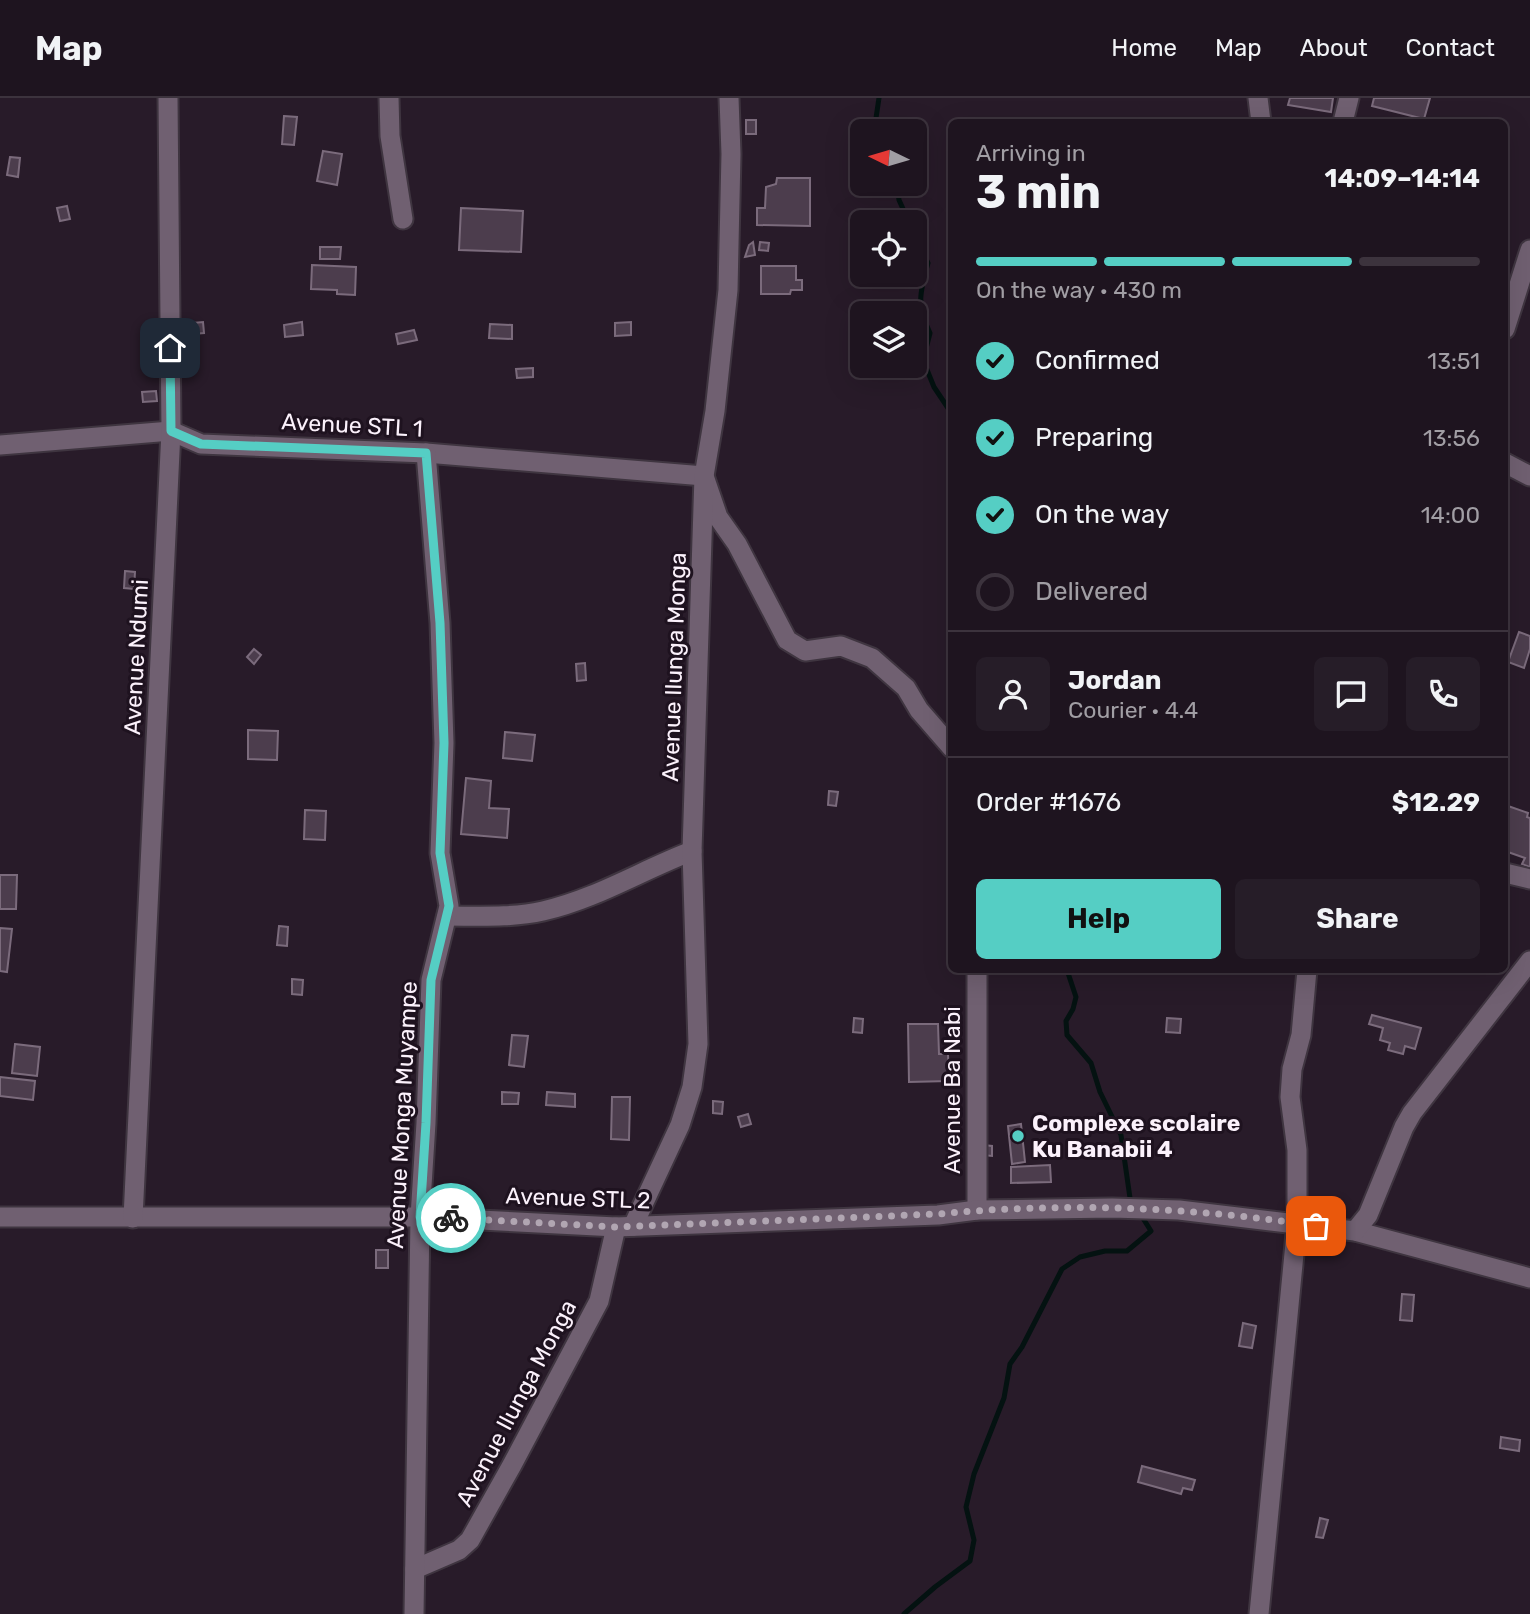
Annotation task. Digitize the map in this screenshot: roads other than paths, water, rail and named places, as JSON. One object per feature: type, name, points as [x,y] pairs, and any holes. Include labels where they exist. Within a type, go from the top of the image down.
[{"type":"street","name":"Avenue Ndumi","points":[[133,1218],[171,431],[168,98]]},
{"type":"street","points":[[389,98],[390,135],[403,219]]},
{"type":"street","name":"Avenue Ilunga Monga","points":[[415,1569],[459,1550],[470,1540],[599,1301],[625,1226],[680,1125],[692,1087],[698,1044],[692,851],[705,476],[715,411],[727,290],[731,154],[729,98]]},
{"type":"street","points":[[1258,98],[1261,119]]},
{"type":"street","points":[[1344,119],[1349,98]]},
{"type":"street","points":[[1508,320],[1530,250]]},
{"type":"street","name":"Avenue STL 1","points":[[0,445],[171,431],[201,444],[426,453],[705,476]]},
{"type":"street","name":"Avenue Monga Muyampe","points":[[414,1614],[420,1217],[431,980],[449,906],[440,853],[444,743],[440,623],[426,453]]},
{"type":"street","points":[[1508,465],[1530,476]]},
{"type":"street","points":[[705,476],[718,517],[737,544],[787,640],[805,651],[841,646],[872,658],[906,688],[919,710],[948,743]]},
{"type":"street","points":[[666,861],[694,810]]},
{"type":"street","points":[[447,916],[545,911],[593,895],[692,851]]},
{"type":"street","points":[[1508,874],[1530,879]]},
{"type":"street","points":[[1355,1231],[1368,1214],[1412,1114],[1530,961]]},
{"type":"street","name":"Avenue Ba Nabi","points":[[977,973],[977,1210]]},
{"type":"street","points":[[1259,1614],[1297,1223],[1297,1150],[1290,1097],[1292,1069],[1301,1035],[1307,973]]},
{"type":"street","name":"Avenue STL 2","points":[[0,1217],[420,1217],[625,1226],[938,1214],[977,1210],[1112,1208],[1179,1210],[1297,1223]]},
{"type":"street","points":[[1297,1223],[1355,1231],[1530,1278]]},
{"type":"waterway","points":[[876,119],[879,98]]},
{"type":"waterway","points":[[898,196],[904,210]]},
{"type":"waterway","points":[[927,261],[927,267]]},
{"type":"waterway","points":[[922,287],[921,306],[930,333],[923,360],[934,387],[948,408]]},
{"type":"waterway","points":[[1068,973],[1076,997],[1066,1021],[1067,1035],[1091,1063],[1100,1092],[1121,1135],[1130,1198],[1134,1204]]},
{"type":"waterway","points":[[904,1614],[970,1561],[974,1540],[966,1507],[974,1474],[1004,1398],[1010,1364],[1022,1347],[1062,1269],[1080,1257],[1105,1251],[1127,1251],[1151,1231],[1139,1212]]},
{"type":"place","name":"Complexe scolaire Ku Banabii 4","points":[[1018,1136]]}]
